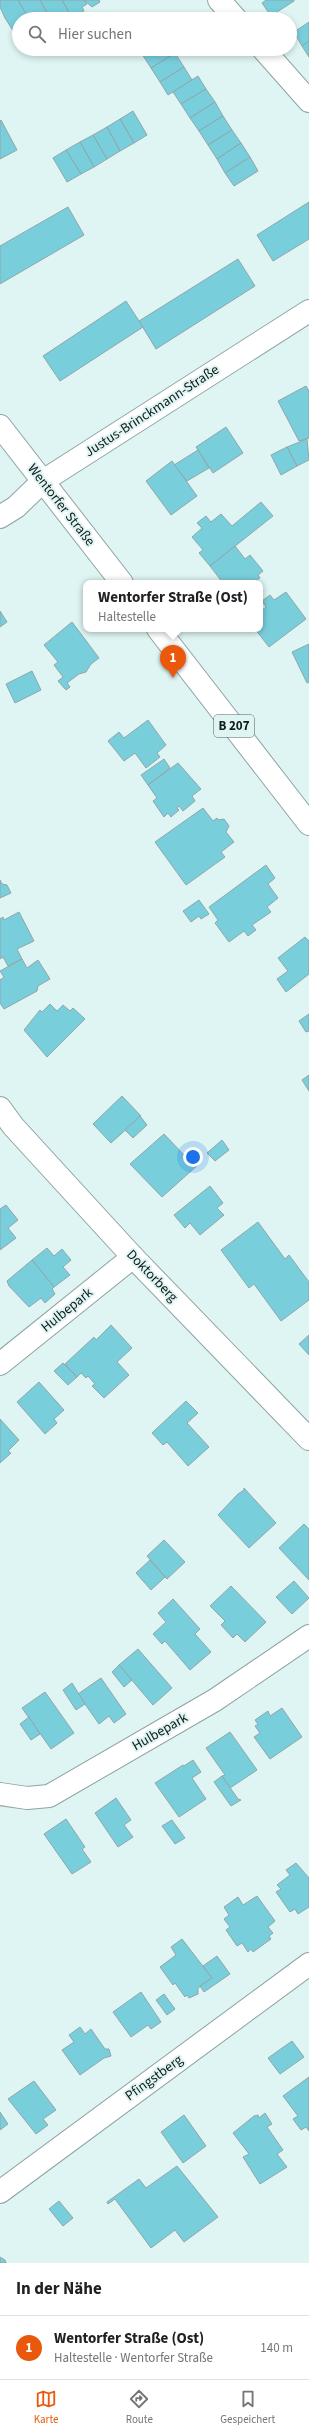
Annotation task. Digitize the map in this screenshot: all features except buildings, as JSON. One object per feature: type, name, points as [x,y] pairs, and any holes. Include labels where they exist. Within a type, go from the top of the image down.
[{"type":"street","points":[[219,0],[230,12]]},
{"type":"street","points":[[269,56],[309,101]]},
{"type":"street","name":"Justus-Brinckmann-Straße","points":[[0,517],[16,507],[43,482],[309,311]]},
{"type":"street","name":"Wentorfer Straße","points":[[0,426],[120,580]]},
{"type":"street","name":"B 207","points":[[160,632],[309,824]]},
{"type":"street","name":"Doktorberg","points":[[0,1108],[13,1126],[133,1257],[309,1439]]},
{"type":"street","name":"Hulbepark","points":[[0,1364],[133,1257]]},
{"type":"street","name":"Hulbepark","points":[[0,1794],[27,1798],[49,1796],[215,1700],[309,1636]]},
{"type":"street","name":"Pfingstberg","points":[[0,2192],[309,1964]]},
{"type":"place","name":"Wentorfer Straße (Ost)","points":[[173,678]]}]
